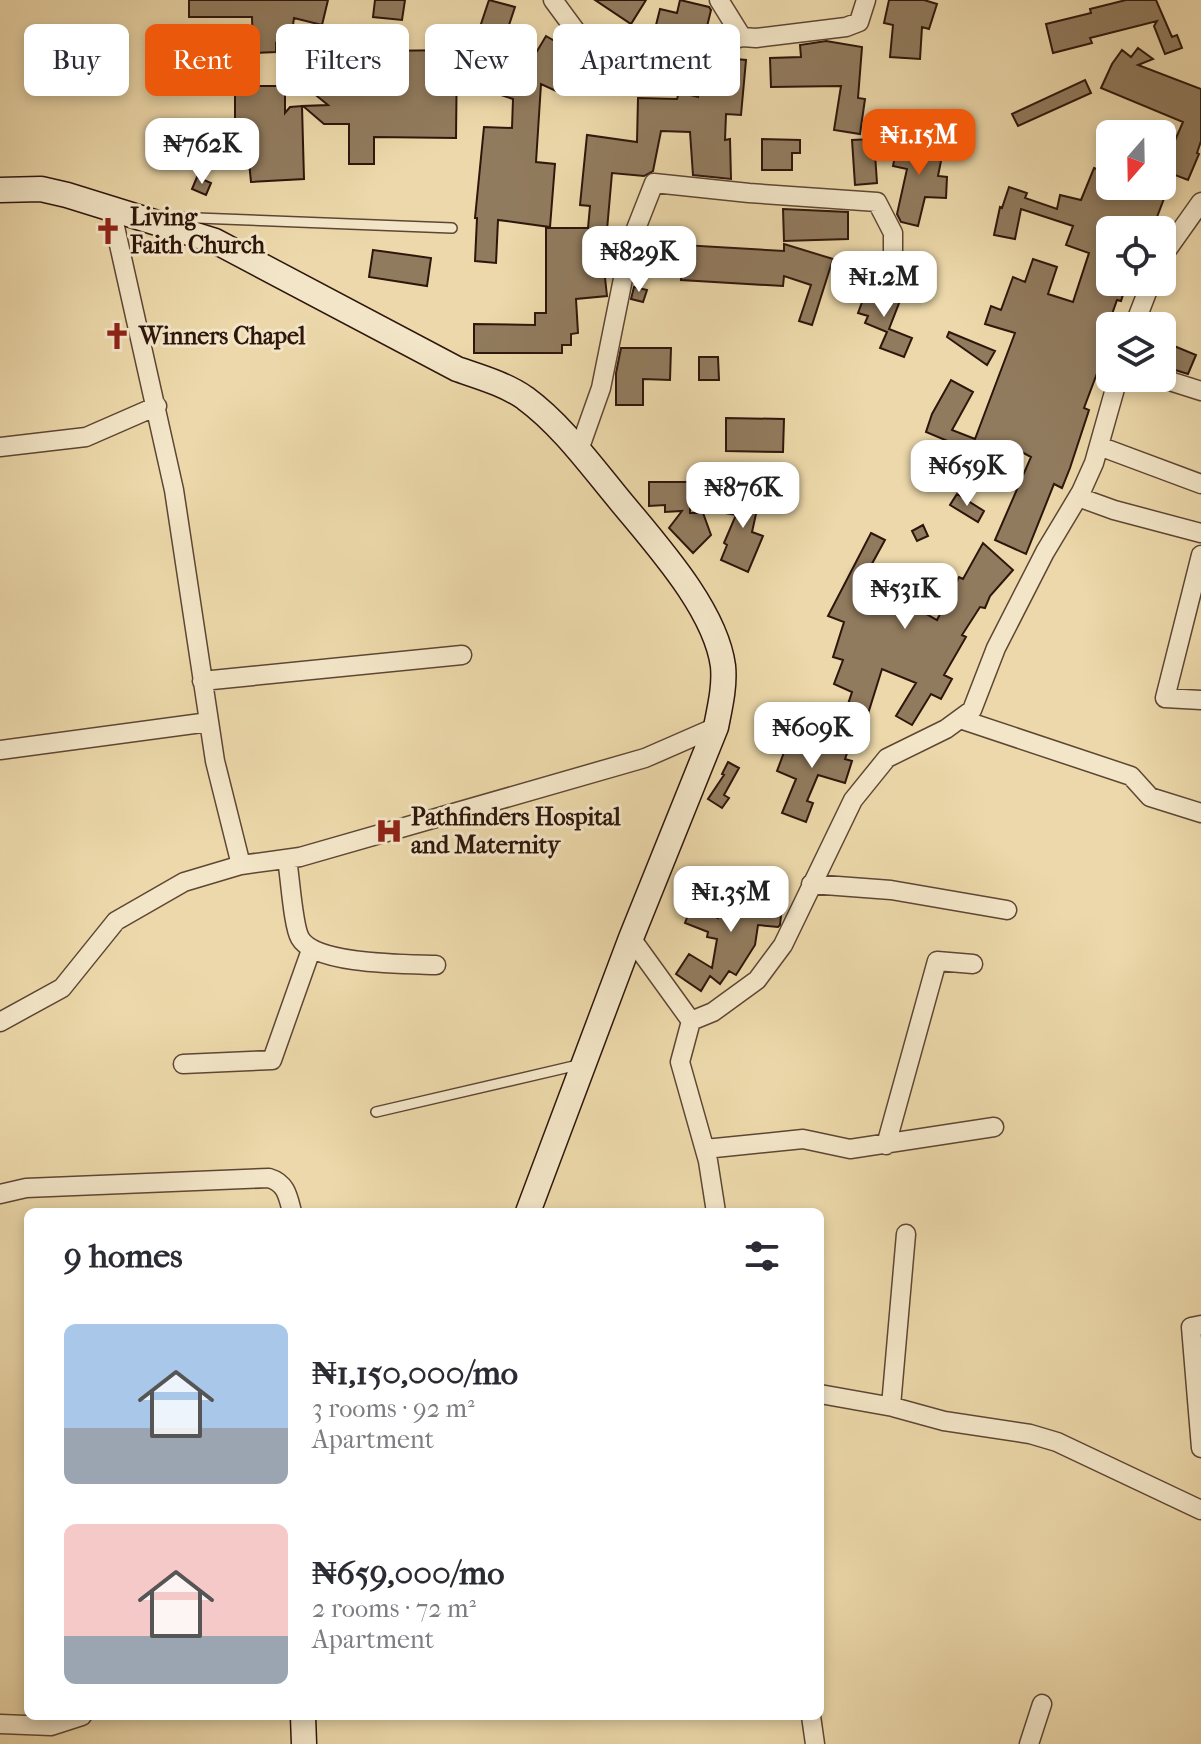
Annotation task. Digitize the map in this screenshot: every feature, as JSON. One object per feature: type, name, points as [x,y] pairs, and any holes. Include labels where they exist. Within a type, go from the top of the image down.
[{"type":"street","points":[[553,0],[581,38],[645,52],[680,54],[742,37],[846,27],[859,22],[866,0]]},
{"type":"street","points":[[719,0],[742,37]]},
{"type":"street","points":[[579,450],[601,388],[630,244],[654,183],[877,202],[893,233],[893,280]]},
{"type":"street","points":[[0,190],[41,189],[215,241],[457,369],[524,397],[579,450],[668,559],[704,613],[723,666],[716,727],[631,938],[530,1208]]},
{"type":"street","points":[[111,209],[174,490],[215,761],[241,865]]},
{"type":"street","points":[[1176,240],[1199,211]]},
{"type":"street","points":[[1176,383],[1201,391]]},
{"type":"street","points":[[691,1021],[713,1012],[757,980],[783,945],[853,800],[887,758],[946,729],[972,710],[996,648],[1045,552],[1078,497],[1099,446],[1114,392]]},
{"type":"street","points":[[0,447],[86,437],[157,406]]},
{"type":"street","points":[[1099,446],[1201,484]]},
{"type":"street","points":[[1078,497],[1201,533]]},
{"type":"street","points":[[1201,555],[1165,698],[1201,700]]},
{"type":"street","points":[[202,681],[462,655]]},
{"type":"street","points":[[960,719],[1131,776],[1150,797],[1201,813]]},
{"type":"street","points":[[0,750],[209,722]]},
{"type":"street","points":[[0,1022],[62,988],[116,921],[184,882],[241,865],[287,859],[645,758],[716,727]]},
{"type":"street","points":[[287,859],[299,937],[311,950],[361,962],[436,965]]},
{"type":"street","points":[[811,884],[891,890],[1007,910]]},
{"type":"street","points":[[631,938],[691,1021]]},
{"type":"street","points":[[183,1064],[272,1060],[311,950]]},
{"type":"street","points":[[886,1145],[937,961],[973,964]]},
{"type":"street","points":[[691,1021],[680,1062],[705,1149],[715,1208]]},
{"type":"street","points":[[705,1149],[803,1139],[850,1149],[994,1127]]},
{"type":"street","points":[[0,1194],[26,1188],[269,1178],[278,1180],[286,1190],[291,1208]]},
{"type":"street","points":[[891,1406],[906,1234]]},
{"type":"street","points":[[1201,1325],[1191,1327],[1201,1448]]},
{"type":"street","points":[[824,1395],[891,1406],[944,1421],[1030,1434],[1057,1442],[1201,1510]]},
{"type":"street","points":[[1029,1744],[1042,1704]]},
{"type":"street","points":[[0,1724],[53,1735],[76,1720]]},
{"type":"street","points":[[303,1720],[304,1744]]},
{"type":"street","points":[[812,1720],[815,1744]]},
{"type":"lane","points":[[136,216],[452,228]]},
{"type":"lane","points":[[376,1112],[585,1063]]},
{"type":"building","points":[[189,0],[328,0],[322,24],[294,18],[293,24],[276,24],[276,52],[260,53],[260,24],[252,24],[252,17],[189,17]]},
{"type":"building","points":[[375,0],[405,0],[402,20],[373,17]]},
{"type":"building","points":[[489,0],[515,7],[509,24],[481,24]]},
{"type":"building","points":[[595,0],[646,0],[631,24]]},
{"type":"building","points":[[680,0],[711,10],[708,24],[656,24],[660,9],[677,13]]},
{"type":"building","points":[[889,0],[924,0],[937,4],[929,29],[922,27],[920,59],[890,57],[893,25],[884,23]]},
{"type":"building","points":[[1126,0],[1156,0],[1172,37],[1177,35],[1182,48],[1165,54],[1154,26],[1157,21],[1090,38],[1092,43],[1053,53],[1046,24]]},
{"type":"building","points":[[546,36],[553,40],[553,90],[541,84],[536,162],[555,164],[550,227],[498,220],[496,263],[475,261],[475,218],[484,127],[512,128],[513,99],[504,96],[537,96],[537,51]]},
{"type":"building","points":[[826,41],[862,47],[858,98],[865,99],[860,134],[834,130],[841,86],[771,87],[770,58],[801,57],[800,45]]},
{"type":"building","points":[[1138,48],[1153,59],[1138,65],[1201,89],[1201,141],[1188,180],[1176,175],[1176,138],[1183,122],[1101,88],[1122,50],[1131,57]]},
{"type":"building","points":[[425,50],[425,96],[456,96],[456,138],[374,137],[374,164],[349,164],[349,124],[324,124],[303,106],[328,105],[317,96],[409,96],[409,51]]},
{"type":"building","points":[[740,59],[746,60],[741,115],[726,114],[725,140],[730,139],[731,179],[693,175],[690,132],[661,131],[653,171],[644,176],[612,173],[606,241],[601,241],[607,296],[576,299],[578,333],[571,334],[571,345],[562,345],[562,353],[474,353],[474,324],[535,325],[535,313],[546,313],[546,228],[588,228],[590,206],[580,205],[587,135],[637,142],[638,98],[740,96]]},
{"type":"building","points":[[1085,80],[1091,93],[1018,126],[1012,114]]},
{"type":"building","points":[[260,86],[276,86],[276,96],[285,96],[285,113],[290,107],[302,106],[304,179],[251,182],[249,162],[225,160],[226,149],[199,147],[200,136],[235,138],[235,96],[260,96]]},
{"type":"building","points":[[899,137],[944,146],[938,176],[947,177],[946,198],[925,197],[918,226],[901,222],[897,214],[907,169],[893,166]]},
{"type":"building","points":[[762,139],[800,140],[800,153],[792,153],[792,170],[762,170]]},
{"type":"building","points":[[874,139],[877,183],[855,185],[852,140]]},
{"type":"building","points":[[1094,168],[1096,200],[1163,200],[1157,216],[1096,216],[1096,296],[1123,296],[1121,301],[1117,300],[1113,312],[1096,312],[1096,376],[1084,408],[1089,410],[1062,488],[1054,484],[1026,554],[995,540],[1031,457],[1020,451],[1005,477],[970,464],[964,478],[939,468],[950,442],[926,432],[951,380],[973,392],[952,430],[975,439],[1015,333],[985,324],[991,306],[1001,310],[1013,277],[1025,282],[1033,259],[1057,267],[1048,294],[1073,302],[1089,253],[1066,245],[1073,226],[1021,209],[1015,239],[994,235],[1000,207],[1009,187],[1027,193],[1025,198],[1057,209],[1060,195],[1081,200]]},
{"type":"building","points":[[197,177],[211,183],[206,195],[192,189]]},
{"type":"building","points":[[783,209],[848,212],[848,239],[784,241]]},
{"type":"building","points":[[784,244],[833,259],[812,325],[799,321],[811,285],[784,276],[783,286],[681,280],[683,245],[784,251]]},
{"type":"building","points":[[373,250],[431,258],[427,286],[369,277]]},
{"type":"building","points":[[868,286],[901,298],[889,329],[912,338],[904,357],[880,348],[887,332],[865,323],[868,316],[858,313]]},
{"type":"building","points":[[634,287],[647,290],[643,302],[631,299]]},
{"type":"building","points":[[949,332],[995,351],[987,365],[947,337]]},
{"type":"building","points":[[1176,347],[1196,355],[1188,374],[1176,370]]},
{"type":"building","points":[[621,348],[671,348],[670,380],[643,379],[643,405],[616,405],[616,373]]},
{"type":"building","points":[[699,357],[718,357],[719,380],[699,380]]},
{"type":"building","points":[[726,418],[784,419],[783,452],[726,451]]},
{"type":"building","points":[[649,482],[690,482],[690,513],[703,513],[711,535],[693,553],[669,528],[682,511],[665,512],[665,505],[649,506]]},
{"type":"building","points":[[741,487],[761,491],[752,532],[763,536],[748,572],[721,560],[727,545],[724,543],[736,515],[725,513],[728,499],[738,501]]},
{"type":"building","points":[[957,494],[984,511],[978,522],[950,505]]},
{"type":"building","points":[[923,525],[928,536],[917,541],[912,531]]},
{"type":"building","points":[[871,533],[885,540],[868,571],[894,587],[892,592],[918,603],[916,608],[937,620],[959,577],[963,579],[983,543],[1013,570],[990,596],[985,608],[980,607],[962,635],[966,637],[944,675],[952,679],[941,699],[931,694],[912,725],[896,716],[916,683],[882,669],[867,717],[846,710],[852,692],[834,684],[843,660],[833,657],[844,622],[828,616]]},
{"type":"building","points":[[799,731],[828,742],[829,738],[850,745],[845,759],[852,761],[845,783],[818,775],[807,801],[813,803],[806,822],[782,813],[796,779],[777,771],[786,747],[792,749]]},
{"type":"building","points":[[728,762],[739,768],[724,795],[729,798],[722,808],[708,799],[724,775]]},
{"type":"building","points":[[722,889],[783,897],[780,925],[758,925],[755,945],[736,975],[729,971],[720,984],[710,976],[701,991],[676,974],[689,954],[712,968],[717,939],[707,937],[708,932],[685,923],[691,907],[718,918]]},
{"type":"place","name":"Living Faith Church","points":[[108,231]]},
{"type":"place","name":"Winners Chapel","points":[[117,336]]},
{"type":"place","name":"Pathfinders Hospital and Maternity","points":[[389,831]]}]
